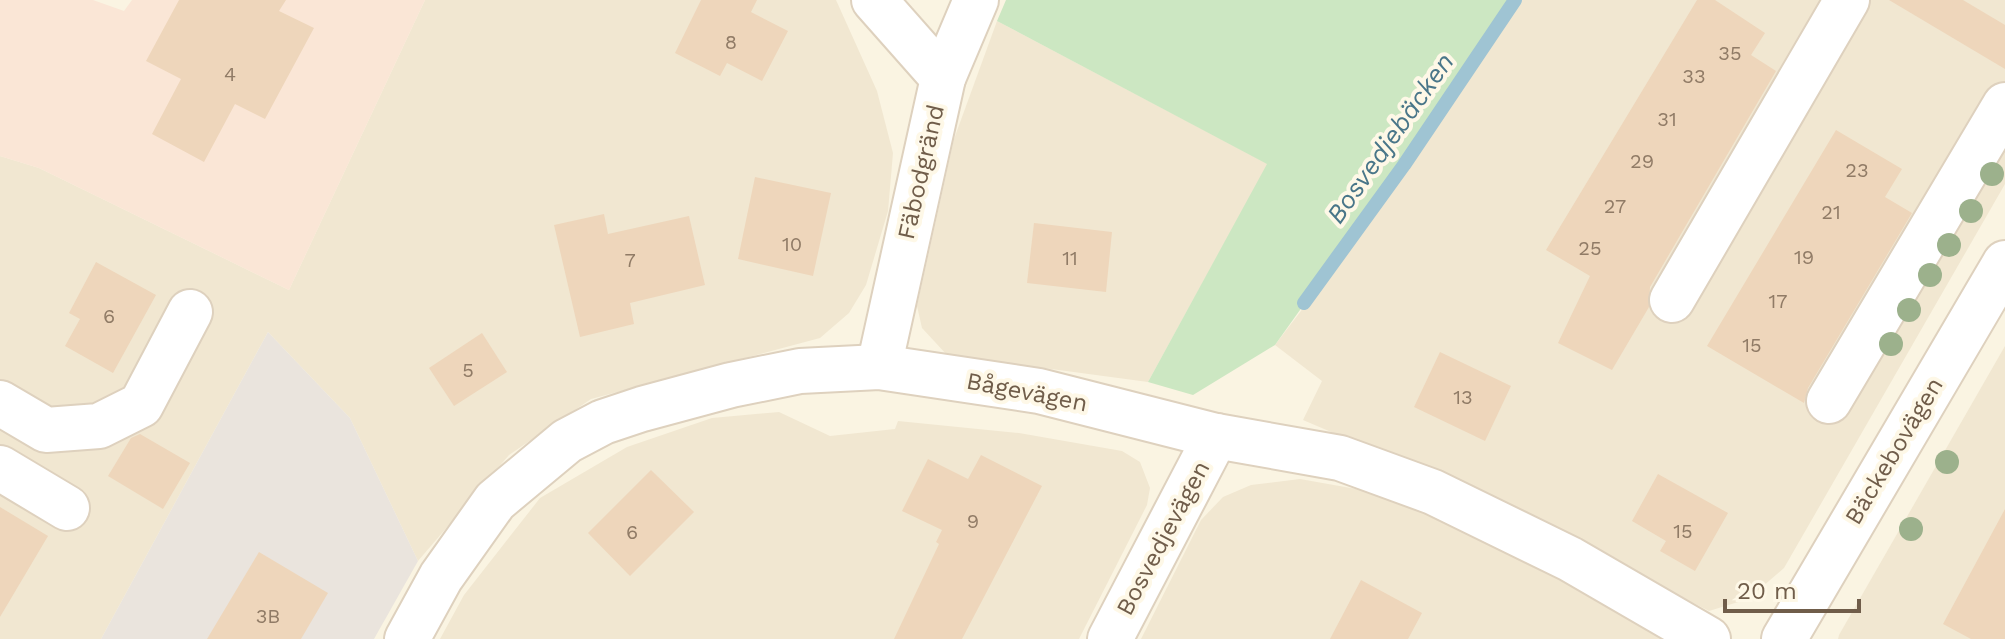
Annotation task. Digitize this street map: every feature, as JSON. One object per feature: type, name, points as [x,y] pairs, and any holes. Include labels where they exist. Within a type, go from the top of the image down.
[{"type":"street","name":"Fäbodgränd","points":[[874,0],[943,78],[879,367]]},
{"type":"street","points":[[943,78],[976,0]]},
{"type":"street","points":[[1672,300],[1847,0]]},
{"type":"street","points":[[1829,401],[2005,105]]},
{"type":"street","name":"Bäckebovägen","points":[[1784,639],[2005,263]]},
{"type":"street","points":[[0,403],[46,430],[99,426],[141,405],[190,312]]},
{"type":"street","name":"Bågevägen","points":[[407,639],[441,577],[495,501],[567,441],[603,422],[731,385],[800,371],[879,367],[1039,391],[1216,436],[1340,458],[1433,492],[1570,559],[1708,639]]},
{"type":"street","name":"Bosvedjevägen","points":[[1110,639],[1216,436]]},
{"type":"street","points":[[0,468],[67,508]]},
{"type":"shaded area","points":[[0,0],[93,0],[124,11],[132,0],[425,0],[289,290],[39,168],[0,156]]},
{"type":"shaded area","points":[[425,0],[836,0],[877,91],[893,153],[888,211],[866,285],[849,313],[820,338],[591,399],[509,455],[418,561],[350,418],[268,332],[101,639],[0,639],[0,156],[39,168],[289,290]]},
{"type":"shaded area","points":[[1522,0],[2005,0],[2005,184],[1784,568],[1748,599],[1709,611],[1512,509],[1303,420],[1322,381],[1275,345],[1384,202]]},
{"type":"shaded area","points":[[997,21],[1268,164],[1148,382],[947,355],[922,328],[917,306],[954,139]]},
{"type":"shaded area","points":[[268,332],[350,418],[418,561],[374,639],[101,639]]},
{"type":"shaded area","points":[[2005,346],[2005,639],[1838,639],[1839,635]]},
{"type":"shaded area","points":[[779,412],[830,436],[895,429],[898,421],[1019,433],[1122,451],[1140,462],[1150,488],[1147,505],[1079,639],[440,639],[464,595],[540,498],[627,447],[712,418]]},
{"type":"shaded area","points":[[1300,479],[1390,495],[1517,556],[1664,639],[1141,639],[1201,520],[1223,497],[1251,485]]},
{"type":"green space","points":[[1006,0],[1521,0],[1275,345],[1193,395],[1148,382],[1267,164],[997,21]]},
{"type":"building","points":[[179,0],[286,0],[279,11],[314,28],[265,119],[235,104],[204,162],[152,134],[181,79],[146,61]]},
{"type":"building","points":[[701,0],[757,0],[751,12],[788,31],[762,81],[727,63],[720,76],[675,53]]},
{"type":"building","points":[[1697,0],[1715,0],[1765,33],[1751,55],[1776,71],[1650,287],[1649,307],[1612,370],[1558,343],[1590,276],[1546,250]]},
{"type":"building","points":[[1889,0],[1963,0],[2005,25],[2005,69]]},
{"type":"building","points":[[1836,130],[1902,169],[1885,197],[1912,213],[1808,388],[1804,403],[1707,346]]},
{"type":"building","points":[[755,177],[831,193],[813,276],[738,259]]},
{"type":"building","points":[[604,214],[608,234],[689,216],[705,285],[630,303],[634,324],[580,337],[554,225]]},
{"type":"building","points":[[1034,223],[1112,232],[1106,292],[1027,283]]},
{"type":"building","points":[[96,262],[156,295],[113,373],[65,346],[80,319],[69,313]]},
{"type":"building","points":[[482,333],[507,372],[454,406],[429,368]]},
{"type":"building","points":[[1440,352],[1511,386],[1485,441],[1414,407]]},
{"type":"building","points":[[140,434],[190,463],[163,509],[108,476],[131,438]]},
{"type":"building","points":[[981,455],[1042,486],[962,639],[894,639],[939,544],[936,542],[942,530],[902,511],[928,459],[968,479]]},
{"type":"building","points":[[651,470],[694,512],[630,576],[588,533]]},
{"type":"building","points":[[1658,474],[1728,513],[1695,571],[1660,551],[1666,541],[1632,521]]},
{"type":"building","points":[[0,507],[48,536],[0,617]]},
{"type":"building","points":[[2005,509],[2005,639],[1971,639],[1943,624]]},
{"type":"building","points":[[259,552],[328,593],[301,639],[207,639]]},
{"type":"building","points":[[1361,580],[1422,613],[1408,639],[1330,639]]},
{"type":"waterway","name":"Bosvedjebäcken","points":[[1304,303],[1404,165],[1515,0]]}]
